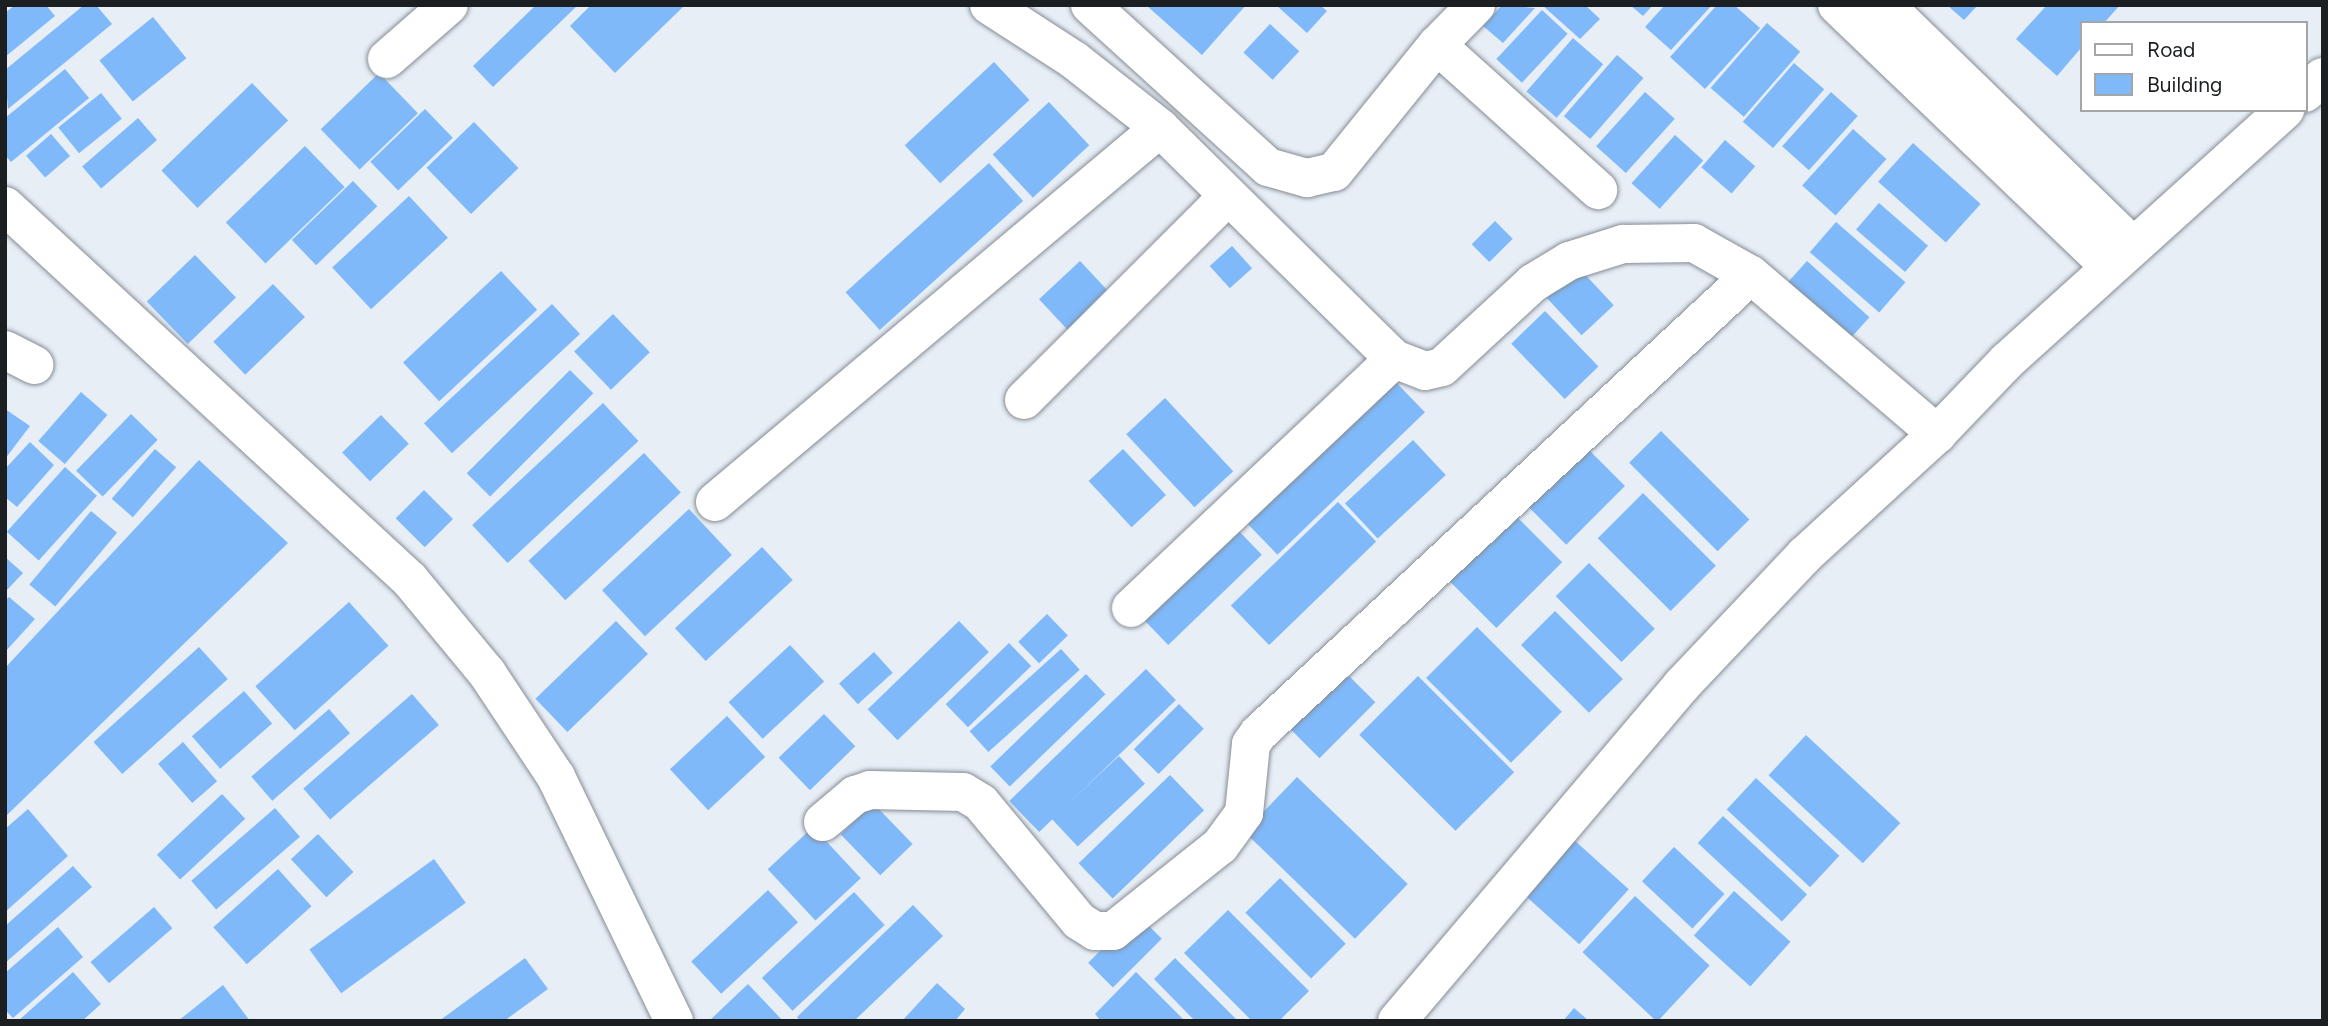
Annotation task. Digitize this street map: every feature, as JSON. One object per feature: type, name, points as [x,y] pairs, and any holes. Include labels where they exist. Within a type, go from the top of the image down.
[{"type":"street","points":[[387,59],[449,5]]},
{"type":"street","points":[[989,5],[1074,60],[1160,128],[1394,359],[1425,371],[1442,367],[1533,283],[1569,261],[1623,244],[1694,243],[1751,275],[1937,434]]},
{"type":"street","points":[[1090,5],[1268,167],[1307,178],[1334,172],[1437,45],[1476,5]]},
{"type":"street","points":[[1837,5],[2121,256]]},
{"type":"street","points":[[1885,5],[2121,256]]},
{"type":"street","points":[[1437,45],[1598,190]]},
{"type":"street","points":[[2307,91],[2323,77]]},
{"type":"street","points":[[1397,1021],[1682,685],[1805,555],[1937,434],[2007,361],[2284,112]]},
{"type":"street","points":[[715,502],[1160,128]]},
{"type":"street","points":[[1024,400],[1228,196]]},
{"type":"street","points":[[8,214],[410,580],[488,673],[556,777],[674,1021]]},
{"type":"street","points":[[823,822],[855,795],[870,790],[963,792],[981,803],[1079,921],[1095,931],[1112,931],[1220,846],[1244,813],[1251,744],[1259,733],[1751,275]]},
{"type":"street","points":[[1131,608],[1394,359]]},
{"type":"building","points":[[15,5],[46,5],[55,16],[5,57],[5,13]]},
{"type":"building","points":[[84,5],[96,5],[112,24],[8,109],[5,70]]},
{"type":"building","points":[[536,5],[578,5],[493,87],[473,66]]},
{"type":"building","points":[[591,5],[685,5],[615,73],[570,26]]},
{"type":"building","points":[[1146,5],[1246,5],[1202,55]]},
{"type":"building","points":[[1276,5],[1320,5],[1327,11],[1307,33]]},
{"type":"building","points":[[1502,5],[1535,8],[1503,43],[1483,26]]},
{"type":"building","points":[[1542,5],[1585,5],[1600,19],[1580,39]]},
{"type":"building","points":[[1630,5],[1653,5],[1643,16]]},
{"type":"building","points":[[1665,5],[1712,5],[1671,50],[1645,27]]},
{"type":"building","points":[[1717,5],[1734,5],[1760,28],[1705,89],[1670,57]]},
{"type":"building","points":[[1947,5],[1978,5],[1964,20]]},
{"type":"building","points":[[2047,5],[2120,5],[2106,21],[2080,21],[2080,49],[2057,76],[2016,39]]},
{"type":"building","points":[[1542,10],[1568,34],[1522,83],[1496,59]]},
{"type":"building","points":[[153,17],[186,58],[133,102],[99,60]]},
{"type":"building","points":[[1767,23],[1800,52],[1744,117],[1711,88]]},
{"type":"building","points":[[1270,24],[1299,51],[1273,80],[1243,53]]},
{"type":"building","points":[[1573,38],[1603,64],[1557,118],[1526,92]]},
{"type":"building","points":[[1617,55],[1643,78],[1590,139],[1564,116]]},
{"type":"building","points":[[994,62],[1029,100],[940,183],[905,145]]},
{"type":"building","points":[[1794,63],[1824,89],[1773,148],[1743,122]]},
{"type":"building","points":[[65,69],[89,98],[11,162],[5,155],[5,118]]},
{"type":"building","points":[[379,73],[418,113],[360,170],[321,129]]},
{"type":"building","points":[[252,83],[288,120],[197,208],[161,171]]},
{"type":"building","points":[[1645,92],[1675,119],[1626,173],[1596,146]]},
{"type":"building","points":[[1831,92],[1858,116],[1809,170],[1782,146]]},
{"type":"building","points":[[101,93],[122,119],[79,153],[58,128]]},
{"type":"building","points":[[1049,102],[1089,145],[1033,198],[993,155]]},
{"type":"building","points":[[425,109],[453,138],[398,191],[370,162]]},
{"type":"building","points":[[138,118],[157,140],[101,188],[82,167]]},
{"type":"building","points":[[474,122],[518,168],[471,214],[427,168]]},
{"type":"building","points":[[1853,129],[1886,159],[1836,216],[1802,185]]},
{"type":"building","points":[[51,134],[70,156],[45,178],[26,156]]},
{"type":"building","points":[[1675,135],[1703,160],[1660,209],[1632,183]]},
{"type":"building","points":[[1725,140],[1755,166],[1732,193],[1701,167]]},
{"type":"building","points":[[1913,143],[1981,204],[1946,243],[1878,182]]},
{"type":"building","points":[[305,146],[345,187],[265,263],[226,222]]},
{"type":"building","points":[[989,163],[1023,201],[880,330],[846,292]]},
{"type":"building","points":[[353,181],[377,206],[316,265],[292,240]]},
{"type":"building","points":[[409,196],[448,238],[371,309],[332,268]]},
{"type":"building","points":[[1879,203],[1928,246],[1905,272],[1856,229]]},
{"type":"building","points":[[1495,221],[1513,239],[1489,262],[1472,244]]},
{"type":"building","points":[[1836,222],[1905,282],[1879,313],[1810,252]]},
{"type":"building","points":[[1232,246],[1252,268],[1230,288],[1210,266]]},
{"type":"building","points":[[195,255],[236,297],[188,344],[147,302]]},
{"type":"building","points":[[1080,261],[1113,296],[1072,334],[1039,299]]},
{"type":"building","points":[[1807,261],[1869,317],[1842,348],[1780,291]]},
{"type":"building","points":[[1579,268],[1614,305],[1582,335],[1547,298]]},
{"type":"building","points":[[501,271],[537,310],[439,401],[403,362]]},
{"type":"building","points":[[273,284],[305,317],[245,375],[213,342]]},
{"type":"building","points":[[552,304],[580,334],[452,453],[424,423]]},
{"type":"building","points":[[1545,311],[1598,366],[1565,399],[1511,344]]},
{"type":"building","points":[[613,314],[650,352],[611,390],[574,352]]},
{"type":"building","points":[[570,370],[593,393],[490,497],[467,473]]},
{"type":"building","points":[[1386,372],[1425,412],[1277,555],[1239,514]]},
{"type":"building","points":[[81,392],[107,415],[65,464],[38,441]]},
{"type":"building","points":[[1165,398],[1233,471],[1194,507],[1126,434]]},
{"type":"building","points":[[603,403],[638,441],[508,563],[472,525]]},
{"type":"building","points":[[5,409],[30,426],[5,459]]},
{"type":"building","points":[[131,414],[158,440],[103,497],[76,471]]},
{"type":"building","points":[[381,415],[409,444],[370,481],[342,453]]},
{"type":"building","points":[[1661,431],[1749,519],[1718,551],[1629,463]]},
{"type":"building","points":[[1413,440],[1446,475],[1378,539],[1345,503]]},
{"type":"building","points":[[1579,440],[1625,486],[1566,545],[1520,499]]},
{"type":"building","points":[[30,442],[54,465],[17,507],[5,497],[5,469]]},
{"type":"building","points":[[155,449],[176,467],[133,517],[112,499]]},
{"type":"building","points":[[1123,449],[1166,495],[1132,527],[1089,481]]},
{"type":"building","points":[[644,453],[681,492],[565,600],[528,561]]},
{"type":"building","points":[[199,460],[288,543],[7,815],[5,668]]},
{"type":"building","points":[[65,467],[97,496],[39,560],[7,532]]},
{"type":"building","points":[[424,490],[453,519],[425,547],[396,518]]},
{"type":"building","points":[[1643,493],[1716,566],[1671,611],[1598,538]]},
{"type":"building","points":[[1338,502],[1376,542],[1269,645],[1231,606]]},
{"type":"building","points":[[1507,507],[1562,562],[1496,628],[1441,573]]},
{"type":"building","points":[[689,509],[732,555],[645,636],[602,590]]},
{"type":"building","points":[[91,511],[117,533],[55,606],[29,585]]},
{"type":"building","points":[[1234,526],[1262,555],[1168,645],[1140,616]]},
{"type":"building","points":[[762,547],[793,580],[706,661],[675,628]]},
{"type":"building","points":[[5,557],[23,573],[5,592]]},
{"type":"building","points":[[1589,563],[1655,629],[1622,662],[1556,596]]},
{"type":"building","points":[[9,597],[35,619],[5,652],[5,601]]},
{"type":"building","points":[[349,602],[388,646],[295,730],[255,686]]},
{"type":"building","points":[[1555,611],[1623,679],[1589,713],[1521,645]]},
{"type":"building","points":[[1047,614],[1068,636],[1039,663],[1018,642]]},
{"type":"building","points":[[616,621],[648,654],[567,732],[535,699]]},
{"type":"building","points":[[959,621],[989,652],[898,740],[868,709]]},
{"type":"building","points":[[1477,627],[1562,712],[1511,763],[1426,678]]},
{"type":"building","points":[[1009,643],[1031,666],[968,727],[946,704]]},
{"type":"building","points":[[790,645],[824,682],[763,739],[729,702]]},
{"type":"building","points":[[199,647],[228,679],[122,774],[93,742]]},
{"type":"building","points":[[1061,649],[1080,670],[988,752],[970,731]]},
{"type":"building","points":[[874,652],[893,673],[858,704],[839,683]]},
{"type":"building","points":[[1335,662],[1375,702],[1319,758],[1279,718]]},
{"type":"building","points":[[1146,669],[1176,700],[1039,832],[1009,801]]},
{"type":"building","points":[[1086,674],[1105,694],[1010,787],[990,766]]},
{"type":"building","points":[[1418,676],[1514,772],[1455,831],[1359,735]]},
{"type":"building","points":[[244,691],[272,723],[220,769],[192,736]]},
{"type":"building","points":[[412,694],[439,725],[330,819],[303,788]]},
{"type":"building","points":[[1179,704],[1204,729],[1158,774],[1134,749]]},
{"type":"building","points":[[329,709],[350,733],[272,801],[251,777]]},
{"type":"building","points":[[824,714],[855,746],[810,790],[779,758]]},
{"type":"building","points":[[727,716],[765,757],[708,810],[670,769]]},
{"type":"building","points":[[1806,735],[1900,823],[1863,863],[1768,775]]},
{"type":"building","points":[[183,742],[217,781],[192,803],[158,764]]},
{"type":"building","points":[[1119,756],[1145,784],[1078,847],[1052,819]]},
{"type":"building","points":[[1170,775],[1204,810],[1113,898],[1079,863]]},
{"type":"building","points":[[1297,777],[1408,884],[1355,939],[1244,832]]},
{"type":"building","points":[[1756,778],[1839,856],[1810,887],[1727,809]]},
{"type":"building","points":[[222,794],[245,819],[180,880],[157,855]]},
{"type":"building","points":[[873,803],[913,844],[880,875],[841,834]]},
{"type":"building","points":[[275,808],[300,837],[216,910],[191,881]]},
{"type":"building","points":[[28,809],[68,856],[5,912],[5,829]]},
{"type":"building","points":[[1723,816],[1807,894],[1782,921],[1698,843]]},
{"type":"building","points":[[813,827],[861,878],[815,920],[768,869]]},
{"type":"building","points":[[318,834],[353,872],[326,897],[291,859]]},
{"type":"building","points":[[1573,839],[1629,889],[1579,944],[1523,894]]},
{"type":"building","points":[[1674,847],[1724,894],[1692,928],[1642,881]]},
{"type":"building","points":[[434,859],[466,903],[341,993],[309,950]]},
{"type":"building","points":[[73,866],[92,887],[5,963],[5,926]]},
{"type":"building","points":[[278,869],[311,906],[247,964],[213,927]]},
{"type":"building","points":[[1280,878],[1346,944],[1311,978],[1245,913]]},
{"type":"building","points":[[768,890],[798,922],[721,994],[691,962]]},
{"type":"building","points":[[1734,891],[1790,942],[1750,986],[1694,936]]},
{"type":"building","points":[[854,892],[885,925],[793,1011],[762,978]]},
{"type":"building","points":[[1635,896],[1710,966],[1656,1021],[1582,952]]},
{"type":"building","points":[[913,905],[943,936],[854,1021],[800,1021],[797,1017]]},
{"type":"building","points":[[154,907],[172,928],[109,983],[91,962]]},
{"type":"building","points":[[1228,910],[1309,991],[1279,1021],[1252,1021],[1184,953]]},
{"type":"building","points":[[1137,914],[1162,939],[1113,988],[1088,963]]},
{"type":"building","points":[[58,927],[83,957],[13,1018],[5,1010],[5,973]]},
{"type":"building","points":[[525,958],[548,989],[504,1021],[439,1021]]},
{"type":"building","points":[[1175,958],[1238,1021],[1195,1021],[1154,979]]},
{"type":"building","points":[[73,972],[101,1004],[82,1021],[18,1021]]},
{"type":"building","points":[[1136,972],[1185,1021],[1101,1021],[1095,1014]]},
{"type":"building","points":[[937,983],[965,1009],[955,1021],[902,1021]]},
{"type":"building","points":[[748,984],[783,1021],[709,1021]]},
{"type":"building","points":[[223,985],[250,1021],[178,1021]]},
{"type":"building","points":[[1574,1008],[1589,1021],[1563,1021]]}]
